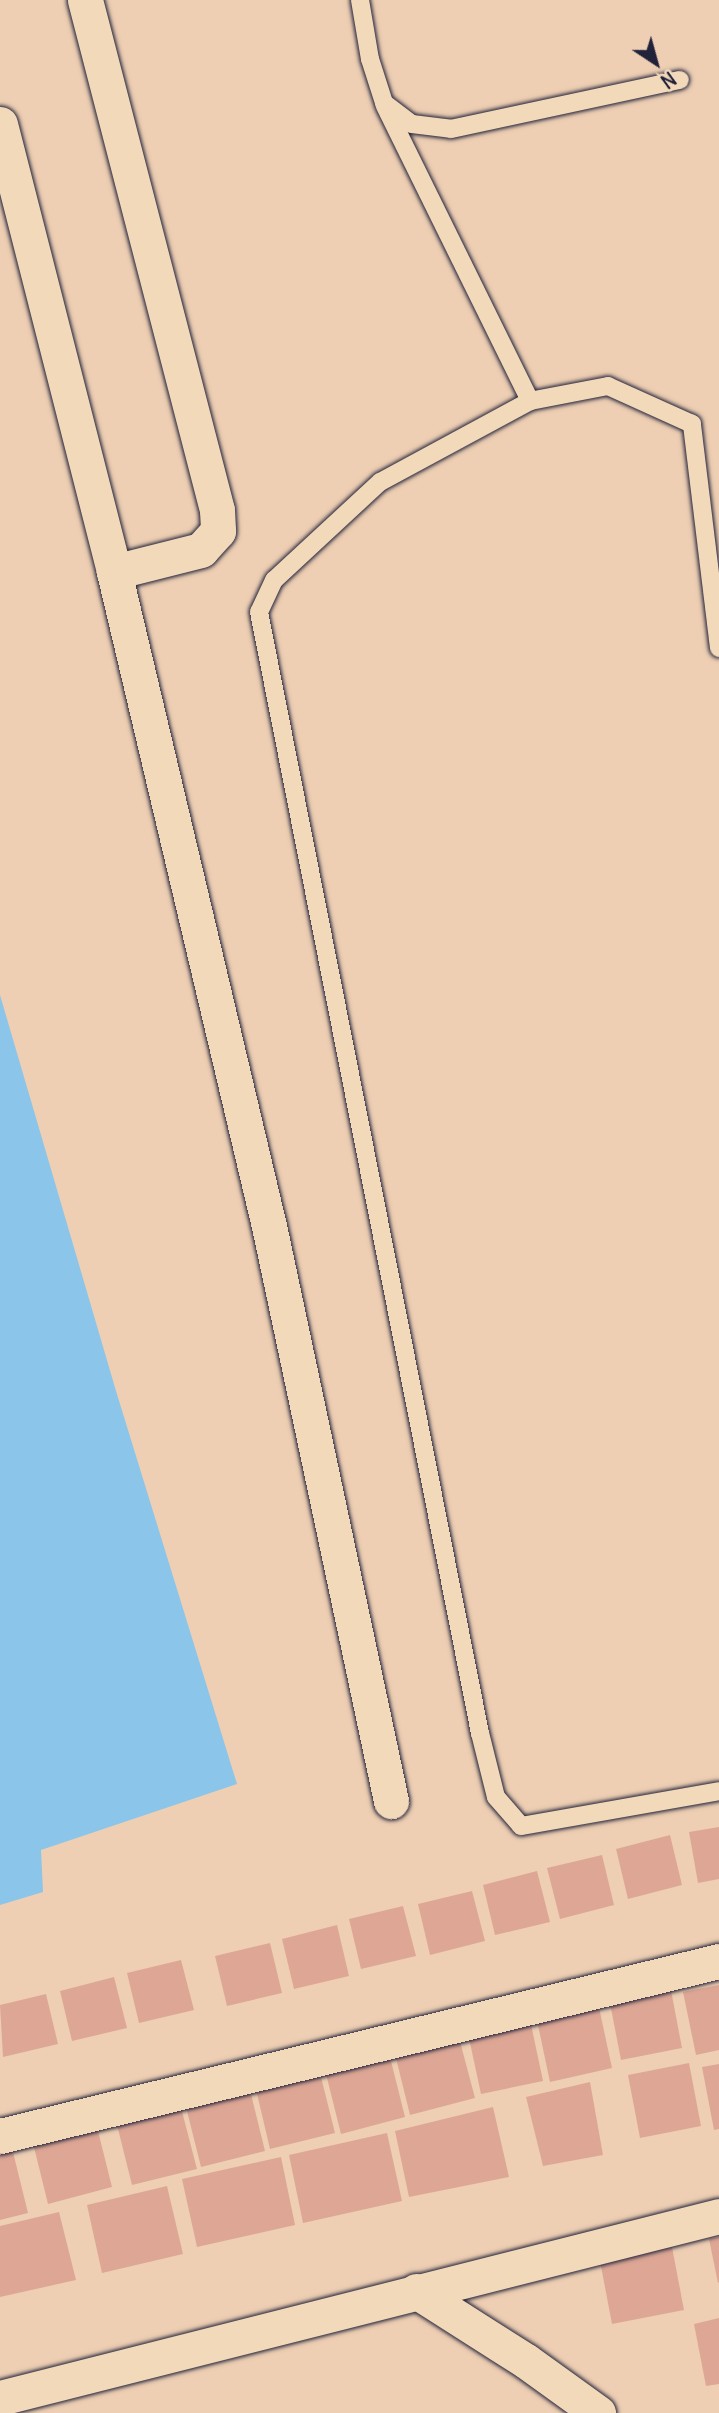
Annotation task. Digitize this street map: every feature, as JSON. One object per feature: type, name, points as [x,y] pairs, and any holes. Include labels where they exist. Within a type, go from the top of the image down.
[{"type":"street","points":[[85,0],[217,510],[218,531],[201,550],[114,572]]},
{"type":"street","points":[[0,124],[114,572],[269,1226],[391,1801]]},
{"type":"street","points":[[0,2136],[719,1961]]},
{"type":"street","points":[[0,2398],[719,2216]]},
{"type":"street","points":[[416,2291],[526,2361],[598,2413]]},
{"type":"lane","points":[[360,0],[370,60],[384,103],[530,401]]},
{"type":"lane","points":[[384,103],[412,124],[451,129],[680,80]]},
{"type":"lane","points":[[719,648],[692,424],[608,386],[530,401],[380,482],[274,580],[259,612],[480,1733],[496,1797],[521,1826],[719,1791]]},
{"type":"water","points":[[0,995],[116,1391],[237,1784],[41,1850],[43,1892],[0,1905]]},
{"type":"building","points":[[719,1827],[719,1879],[698,1883],[689,1832]]},
{"type":"building","points":[[670,1835],[682,1885],[628,1899],[616,1849]]},
{"type":"building","points":[[602,1855],[614,1905],[560,1919],[547,1868]]},
{"type":"building","points":[[537,1871],[550,1922],[495,1935],[483,1885]]},
{"type":"building","points":[[472,1891],[485,1941],[430,1955],[418,1904]]},
{"type":"building","points":[[403,1906],[416,1956],[361,1969],[349,1919]]},
{"type":"building","points":[[337,1925],[349,1976],[294,1989],[282,1939]]},
{"type":"building","points":[[270,1943],[282,1993],[227,2006],[215,1956]]},
{"type":"building","points":[[181,1960],[194,2010],[139,2023],[127,1973]]},
{"type":"building","points":[[114,1977],[127,2028],[72,2041],[60,1991]]},
{"type":"building","points":[[670,1985],[682,2048],[621,2060],[609,1998]]},
{"type":"building","points":[[719,1985],[719,2050],[696,2055],[683,1992]]},
{"type":"building","points":[[46,1994],[58,2044],[3,2057],[0,2005]]},
{"type":"building","points":[[597,1998],[612,2068],[550,2082],[535,2011]]},
{"type":"building","points":[[528,2010],[543,2081],[481,2094],[466,2024]]},
{"type":"building","points":[[457,2030],[475,2098],[410,2115],[393,2046]]},
{"type":"building","points":[[388,2049],[405,2117],[341,2134],[324,2066]]},
{"type":"building","points":[[689,2063],[701,2126],[640,2138],[628,2075]]},
{"type":"building","points":[[719,2064],[719,2129],[714,2130],[702,2067]]},
{"type":"building","points":[[318,2065],[335,2133],[270,2149],[254,2081]]},
{"type":"building","points":[[248,2082],[265,2151],[201,2167],[184,2099]]},
{"type":"building","points":[[590,2082],[603,2155],[543,2166],[526,2097]]},
{"type":"building","points":[[179,2100],[197,2169],[132,2185],[115,2117]]},
{"type":"building","points":[[493,2107],[509,2177],[409,2197],[395,2131]]},
{"type":"building","points":[[95,2119],[112,2187],[48,2204],[31,2135]]},
{"type":"building","points":[[387,2133],[402,2201],[303,2223],[289,2155]]},
{"type":"building","points":[[11,2144],[28,2213],[0,2220],[0,2147]]},
{"type":"building","points":[[281,2157],[295,2225],[197,2247],[182,2179]]},
{"type":"building","points":[[167,2186],[183,2254],[102,2273],[87,2205]]},
{"type":"building","points":[[59,2212],[76,2280],[0,2297],[0,2226]]},
{"type":"building","points":[[719,2237],[719,2282],[718,2283],[709,2239]]},
{"type":"building","points":[[672,2247],[684,2310],[612,2324],[600,2261]]},
{"type":"building","points":[[719,2318],[719,2384],[706,2386],[694,2324]]}]
